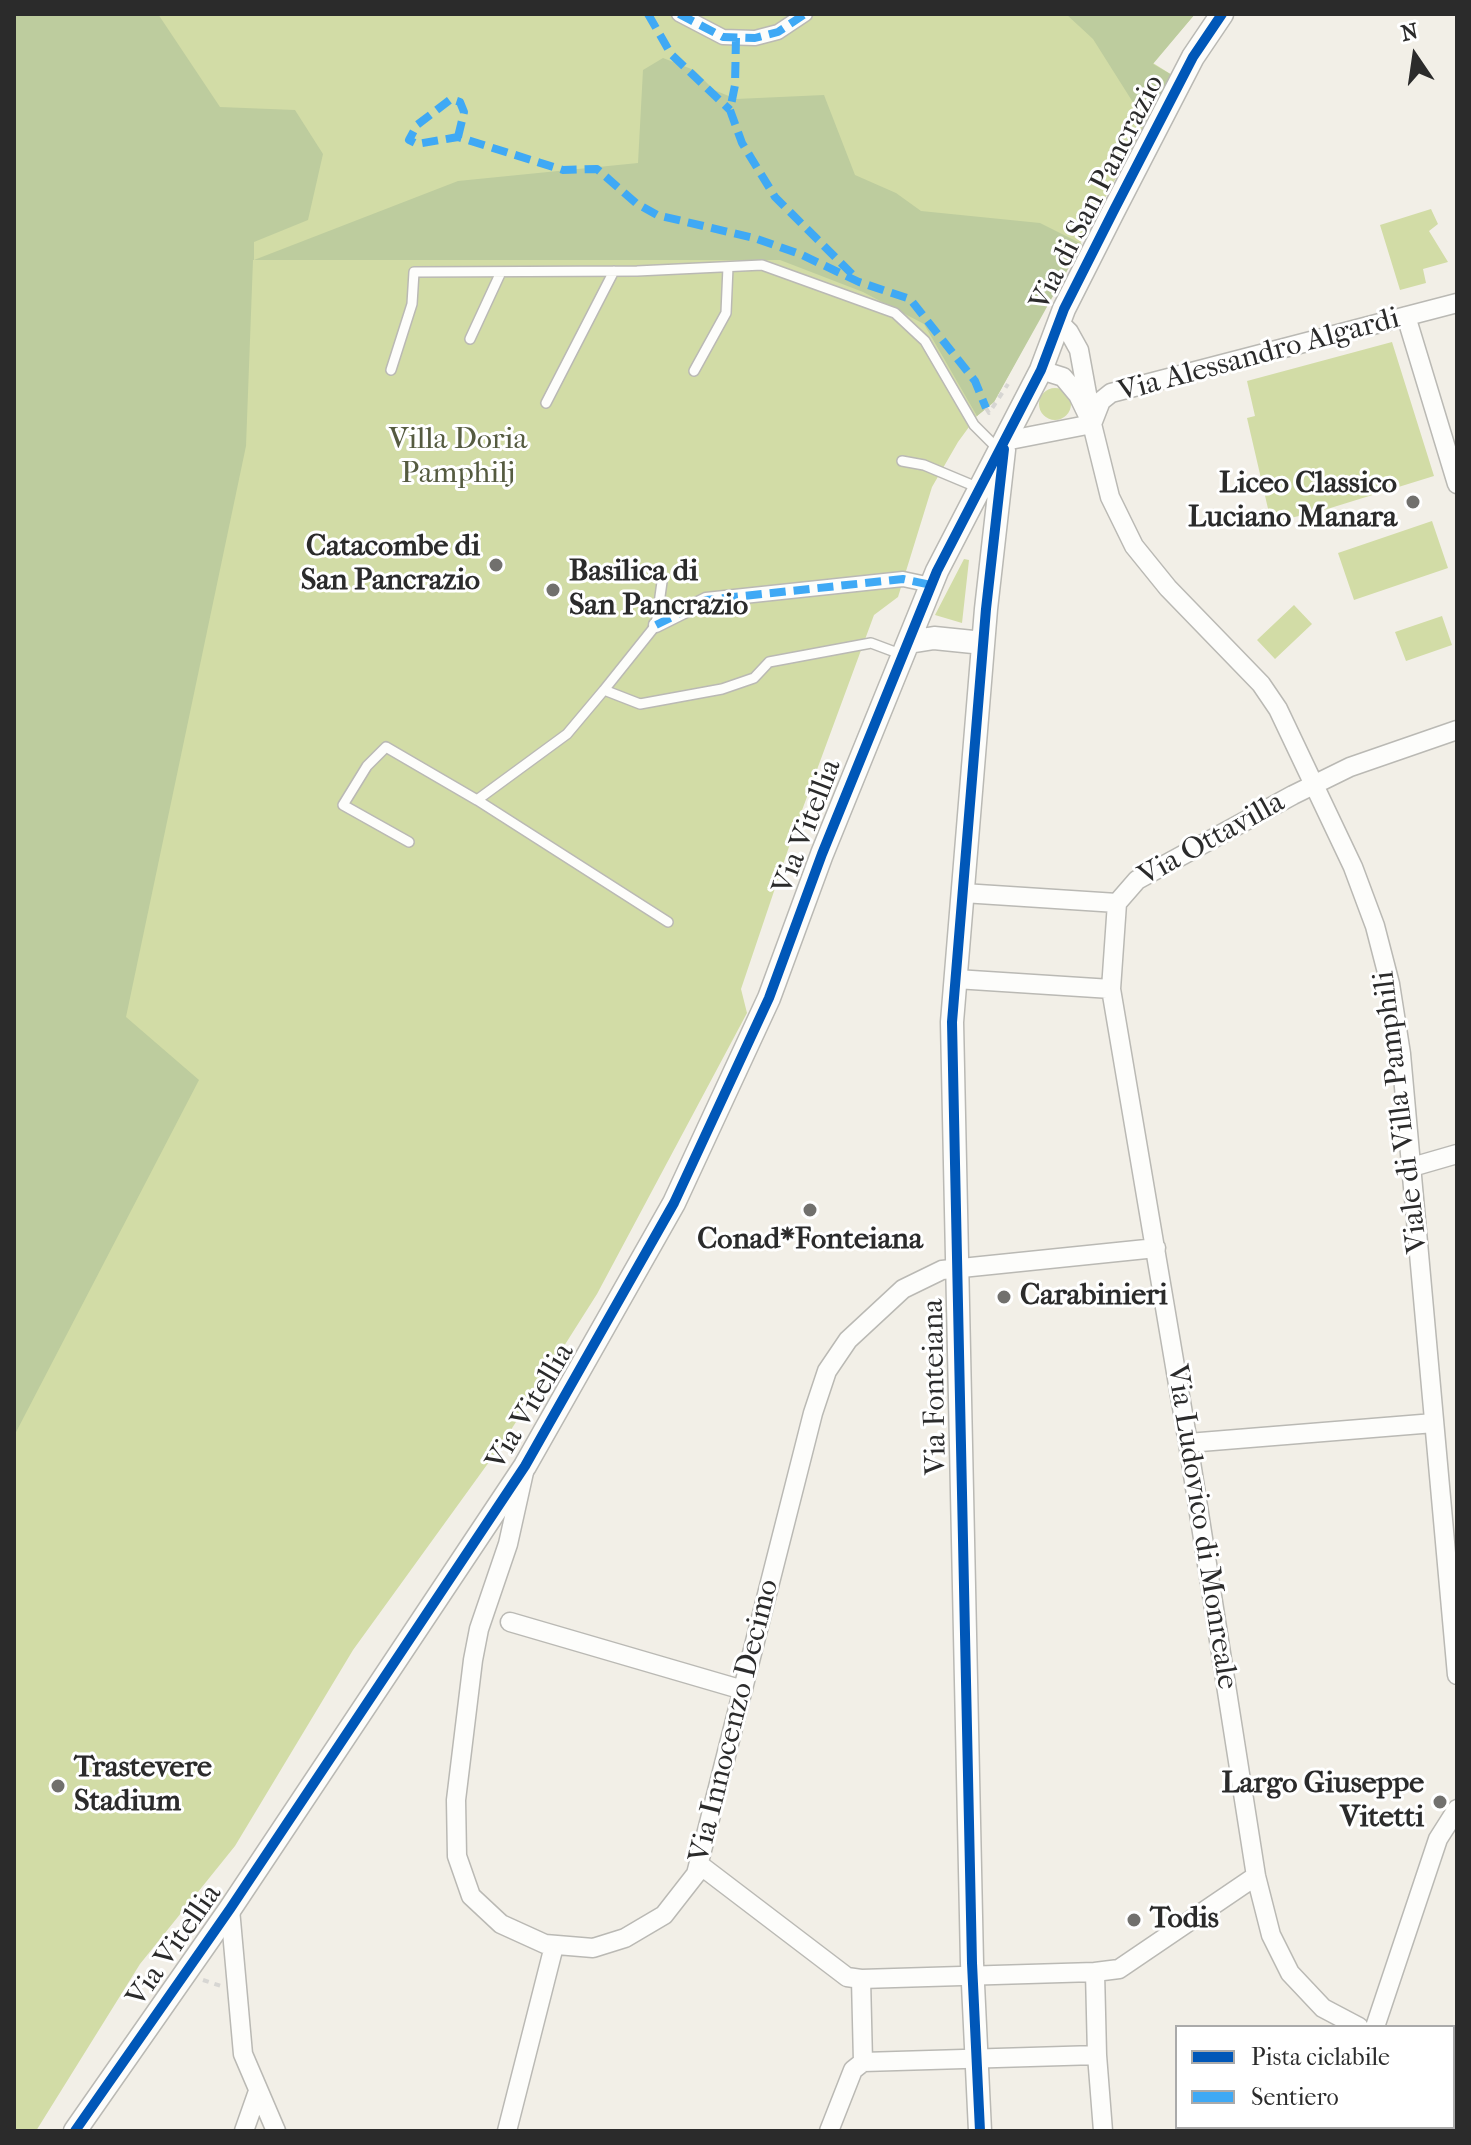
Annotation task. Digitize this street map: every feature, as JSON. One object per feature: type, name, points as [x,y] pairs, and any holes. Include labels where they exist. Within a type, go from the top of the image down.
[{"type":"street","points":[[679,14],[723,37],[736,38],[770,36],[805,14]]},
{"type":"street","name":"Via di San Pancrazio","points":[[931,585],[1041,370],[1058,321],[1193,57],[1222,14]]},
{"type":"street","name":"Via Alessandro Algardi","points":[[1092,424],[1101,401],[1111,393],[1457,303]]},
{"type":"street","points":[[1406,316],[1457,484]]},
{"type":"street","name":"Via Alessandro Algardi","points":[[1058,321],[1069,332],[1079,350],[1092,424]]},
{"type":"street","name":"Viale di Villa Pamphili","points":[[1041,370],[1067,379],[1092,424],[1110,497],[1134,546],[1168,588],[1261,684],[1278,709],[1364,895],[1386,966],[1398,1030],[1434,1423],[1452,1570],[1457,1675]]},
{"type":"street","points":[[1002,445],[1092,424]]},
{"type":"street","name":"Via Fonteiana","points":[[980,2131],[973,1976],[952,1022],[1002,445]]},
{"type":"street","points":[[656,625],[706,600],[903,579],[931,585]]},
{"type":"street","name":"Via Vitellia","points":[[75,2131],[230,1909],[525,1466],[667,1217],[714,1124],[769,998],[822,854],[931,585]]},
{"type":"street","points":[[906,648],[934,638],[983,643]]},
{"type":"street","name":"Via Ottavilla","points":[[1117,903],[1137,880],[1314,785],[1350,767],[1457,730]]},
{"type":"street","points":[[963,893],[1117,903]]},
{"type":"street","name":"Via Ludovico di Monreale","points":[[1117,903],[1111,989],[1188,1443],[1256,1876],[1271,1935],[1290,1973],[1323,2008],[1355,2025]]},
{"type":"street","points":[[956,979],[1111,989]]},
{"type":"street","points":[[1412,1167],[1457,1154]]},
{"type":"street","name":"Via Innocenzo Decimo","points":[[525,1466],[502,1566],[477,1637],[461,1743],[456,1842],[463,1882],[480,1907],[510,1930],[554,1946],[593,1948],[646,1927],[675,1904],[700,1865],[827,1371],[854,1332],[890,1298],[925,1275],[1156,1248]]},
{"type":"street","points":[[1188,1443],[1434,1423]]},
{"type":"street","points":[[510,1622],[743,1690]]},
{"type":"street","points":[[1376,2025],[1438,1839],[1457,1809]]},
{"type":"street","points":[[700,1865],[847,1977],[861,1979],[1119,1969],[1256,1876]]},
{"type":"street","points":[[230,1909],[243,2054],[257,2094],[276,2131]]},
{"type":"street","points":[[507,2131],[554,1946]]},
{"type":"street","points":[[1095,1972],[1103,2131]]},
{"type":"street","points":[[861,1979],[863,2062]]},
{"type":"street","points":[[829,2131],[853,2070],[863,2062],[1097,2055]]},
{"type":"street","points":[[244,2131],[257,2094]]},
{"type":"lane","points":[[391,370],[412,304],[414,272],[614,271],[762,265],[895,313],[925,341],[974,425],[1002,445]]},
{"type":"lane","points":[[694,371],[726,313],[728,267]]},
{"type":"lane","points":[[546,403],[614,271]]},
{"type":"lane","points":[[470,339],[501,272]]},
{"type":"lane","points":[[902,461],[924,465],[979,488]]},
{"type":"lane","points":[[471,797],[477,800],[500,785],[567,734],[656,625],[662,582]]},
{"type":"lane","points":[[604,690],[640,704],[722,689],[754,678],[769,662],[871,643],[906,648]]},
{"type":"lane","points":[[409,842],[343,805],[367,766],[386,747],[668,922]]},
{"type":"path","points":[[185,1974],[235,1991]]},
{"type":"green space","name":"Villa Doria Pamphilj","points":[[14,14],[1195,14],[1153,63],[1172,75],[994,402],[977,416],[958,442],[932,487],[898,597],[874,615],[794,832],[741,989],[747,1013],[597,1294],[502,1444],[353,1650],[235,1846],[140,1964],[36,2131],[14,2131]]},
{"type":"green space","points":[[14,14],[158,14],[220,107],[295,110],[323,154],[308,220],[254,242],[246,446],[126,1017],[199,1080],[14,1436]]},
{"type":"green space","points":[[1066,14],[1195,14],[1153,64],[1172,75],[1146,123],[1093,39]]},
{"type":"green space","points":[[663,58],[694,70],[714,90],[736,99],[824,95],[855,175],[896,193],[921,211],[1040,223],[1082,244],[994,402],[977,416],[924,324],[863,292],[780,260],[254,260],[458,181],[638,163],[643,70]]},
{"type":"green space","points":[[1431,209],[1438,224],[1429,231],[1448,262],[1423,269],[1426,283],[1400,290],[1380,225]]},
{"type":"green space","points":[[1392,342],[1434,476],[1278,521],[1276,513],[1269,513],[1247,418],[1255,416],[1247,381]]},
{"type":"green space","points":[[1055,388],[1066,393],[1071,404],[1066,415],[1055,420],[1044,415],[1039,404],[1044,393]]},
{"type":"green space","points":[[1432,521],[1448,568],[1354,600],[1338,553]]},
{"type":"green space","points":[[964,559],[969,560],[962,623],[935,615]]},
{"type":"green space","points":[[1294,605],[1312,624],[1275,659],[1257,640]]},
{"type":"green space","points":[[1442,616],[1452,645],[1406,661],[1395,632]]},
{"type":"marked path","points":[[648,14],[671,54],[730,110]]},
{"type":"marked path","points":[[679,14],[723,37],[755,38],[778,32],[805,14]]},
{"type":"marked path","points":[[736,38],[735,85],[730,110],[742,143],[775,197],[852,274]]},
{"type":"marked path","points":[[458,137],[464,112],[460,102],[451,99],[417,125],[409,140],[417,144],[458,137],[563,170],[597,169],[636,203],[657,215],[754,238],[800,254],[859,282],[910,299],[975,381],[986,408]]},
{"type":"marked path","points":[[656,625],[706,600],[903,579],[931,585]]},
{"type":"cycle path","points":[[75,2131],[230,1909],[525,1466],[674,1203],[769,998],[822,854],[937,571],[1041,370],[1064,309],[1113,212],[1193,57],[1222,14]]},
{"type":"cycle path","points":[[980,2131],[972,1963],[952,1022],[986,609],[1004,449]]},
{"type":"place","name":"Liceo Classico Luciano Manara","points":[[1413,502]]},
{"type":"place","name":"Catacombe di San Pancrazio","points":[[496,565]]},
{"type":"place","name":"Basilica di San Pancrazio","points":[[553,590]]},
{"type":"place","name":"Conad*Fonteiana","points":[[810,1210]]},
{"type":"place","name":"Carabinieri","points":[[1004,1297]]},
{"type":"place","name":"Trastevere Stadium","points":[[58,1786]]},
{"type":"place","name":"Largo Giuseppe Vitetti","points":[[1440,1802]]},
{"type":"place","name":"Todis","points":[[1134,1920]]}]
